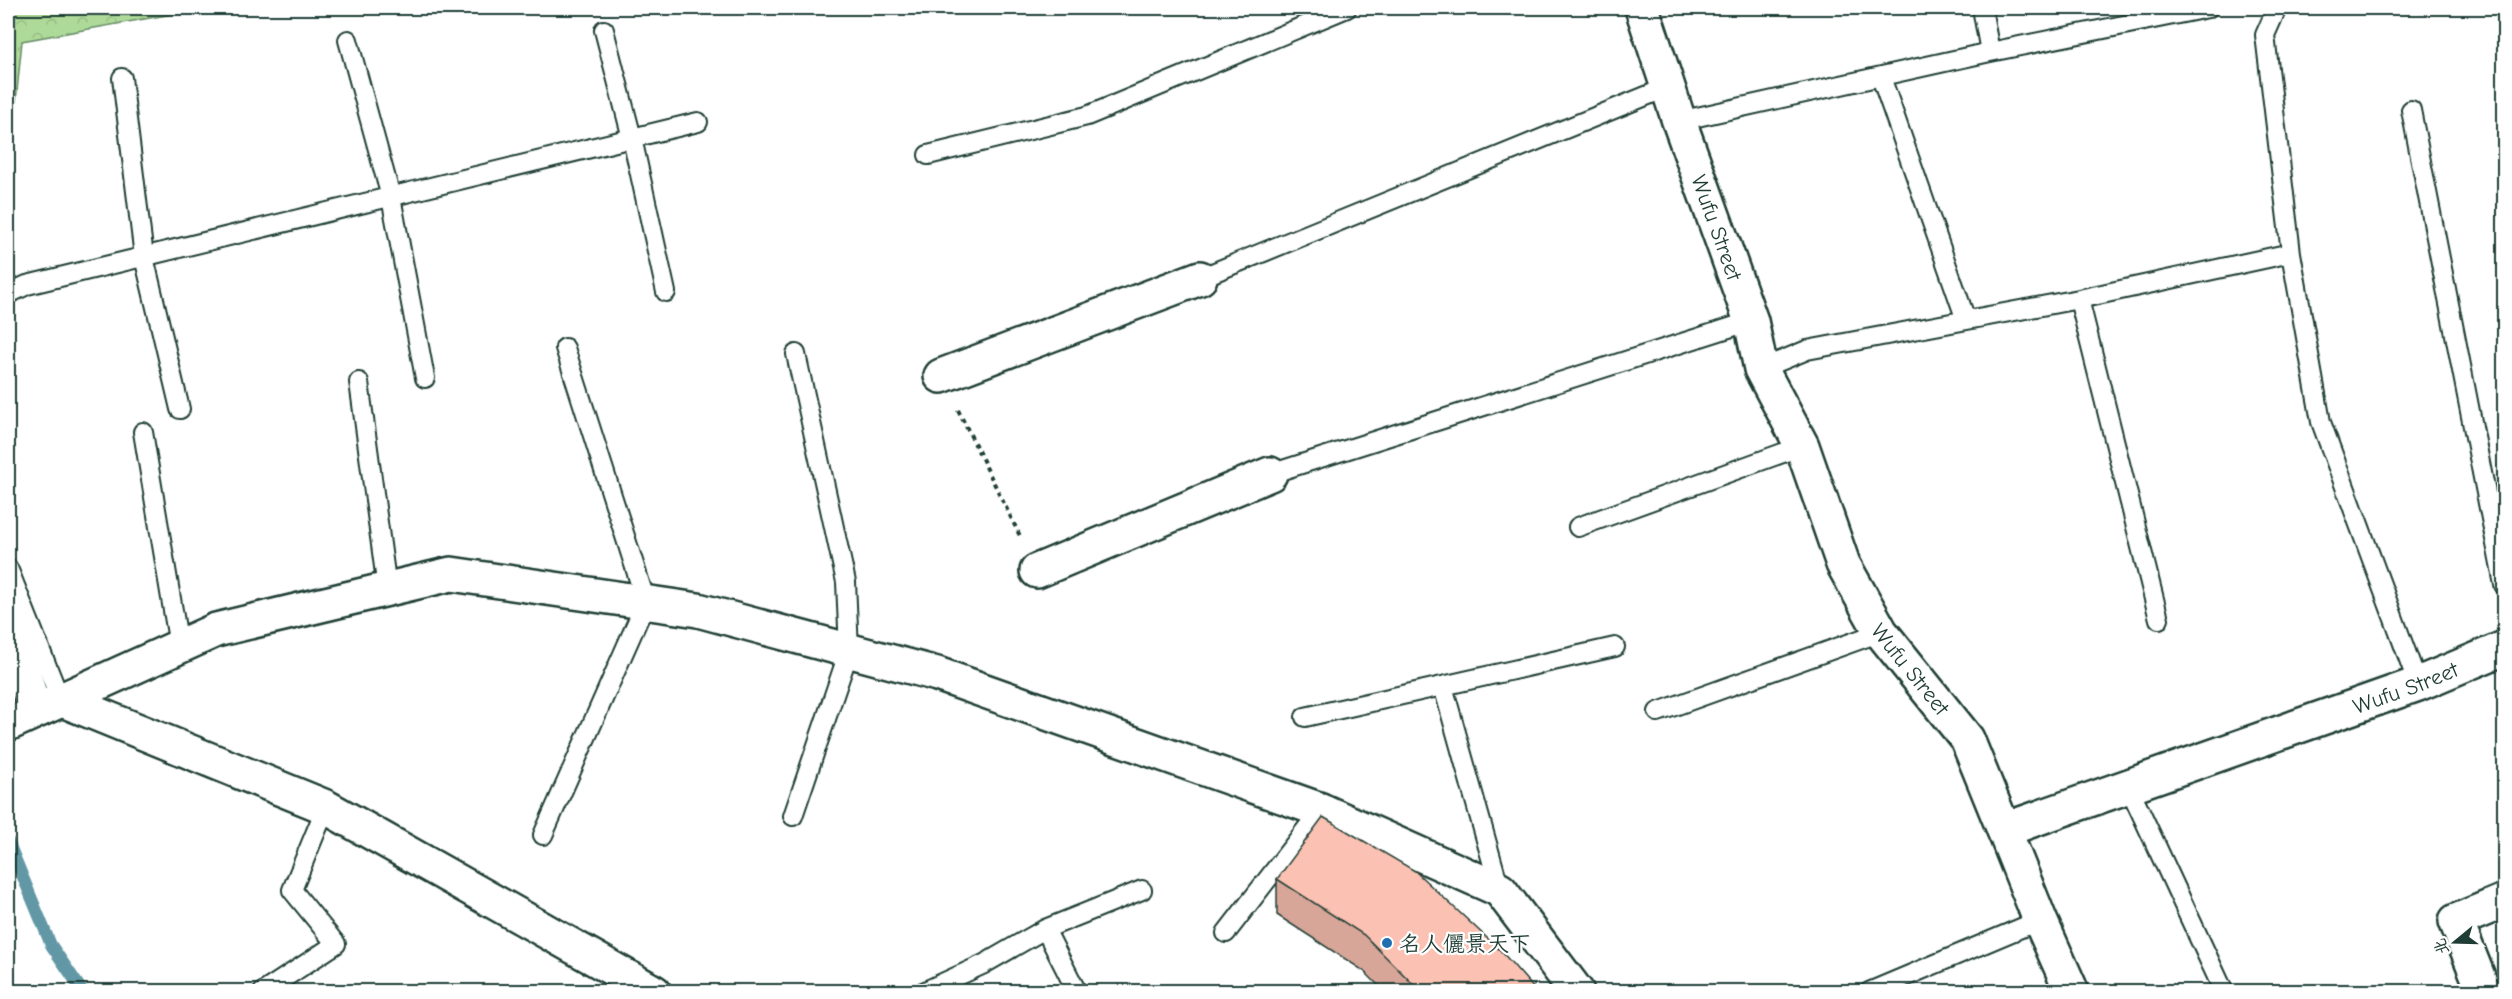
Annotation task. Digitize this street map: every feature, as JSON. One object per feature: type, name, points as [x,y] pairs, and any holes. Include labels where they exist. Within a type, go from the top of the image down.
[{"type":"street","name":"Wufu Street","points":[[1642,8],[1679,121],[1750,321],[1761,369],[1802,446],[1844,564],[1881,632],[1967,739],[2004,830],[2418,684],[2505,648]]},
{"type":"street","points":[[941,376],[1200,278]]},
{"type":"street","points":[[1037,571],[1270,474]]},
{"type":"street","points":[[34,711],[216,630],[451,574],[698,610],[938,675],[1320,810],[1500,890],[1577,992]]},
{"type":"street","points":[[8,624],[34,711]]},
{"type":"street","points":[[34,711],[326,807],[650,991]]},
{"type":"street","points":[[2004,830],[2072,992]]},
{"type":"street","points":[[2484,992],[2456,921],[2505,901]]},
{"type":"lane","points":[[928,155],[1087,116],[1347,8]]},
{"type":"lane","points":[[1982,8],[1990,52]]},
{"type":"lane","points":[[1679,121],[2155,13],[2208,8]]},
{"type":"lane","points":[[2277,8],[2265,35],[2291,253],[2321,422],[2418,684]]},
{"type":"lane","points":[[604,30],[632,138],[666,292]]},
{"type":"lane","points":[[348,40],[391,197],[425,378]]},
{"type":"lane","points":[[1881,77],[1966,320]]},
{"type":"lane","points":[[122,78],[144,257],[180,409]]},
{"type":"lane","points":[[1200,278],[1668,87]]},
{"type":"lane","points":[[2411,110],[2505,585]]},
{"type":"lane","points":[[8,294],[27,285],[698,122]]},
{"type":"lane","points":[[1761,369],[1807,350],[2079,299],[2291,253]]},
{"type":"lane","points":[[2079,299],[2159,619]]},
{"type":"lane","points":[[1270,474],[1750,321]]},
{"type":"lane","points":[[543,835],[646,602],[565,348]]},
{"type":"lane","points":[[793,816],[849,651],[846,582],[796,354]]},
{"type":"lane","points":[[359,382],[387,589]]},
{"type":"lane","points":[[143,432],[179,646]]},
{"type":"lane","points":[[1578,527],[1802,446]]},
{"type":"lane","points":[[8,568],[34,711]]},
{"type":"lane","points":[[1658,712],[1881,632]]},
{"type":"lane","points":[[1305,717],[1615,647]]},
{"type":"lane","points":[[1443,686],[1500,890]]},
{"type":"lane","points":[[2129,787],[2224,992]]},
{"type":"lane","points":[[263,992],[336,944],[292,890],[326,807]]},
{"type":"lane","points":[[1226,933],[1320,810]]},
{"type":"lane","points":[[923,992],[984,964],[1045,929],[1142,890]]},
{"type":"lane","points":[[1869,992],[2040,920]]},
{"type":"lane","points":[[1045,929],[1077,992]]},
{"type":"path","points":[[941,376],[1037,571]]},
{"type":"green space","points":[[8,8],[206,8],[22,41],[14,122],[8,125]]},
{"type":"building","points":[[1323,817],[1415,871],[1501,951],[1537,992],[1421,992],[1364,935],[1277,879]]},
{"type":"waterway","points":[[8,841],[51,945],[83,992]]},
{"type":"place","name":"名人儷景天下","points":[[1387,943]]}]
